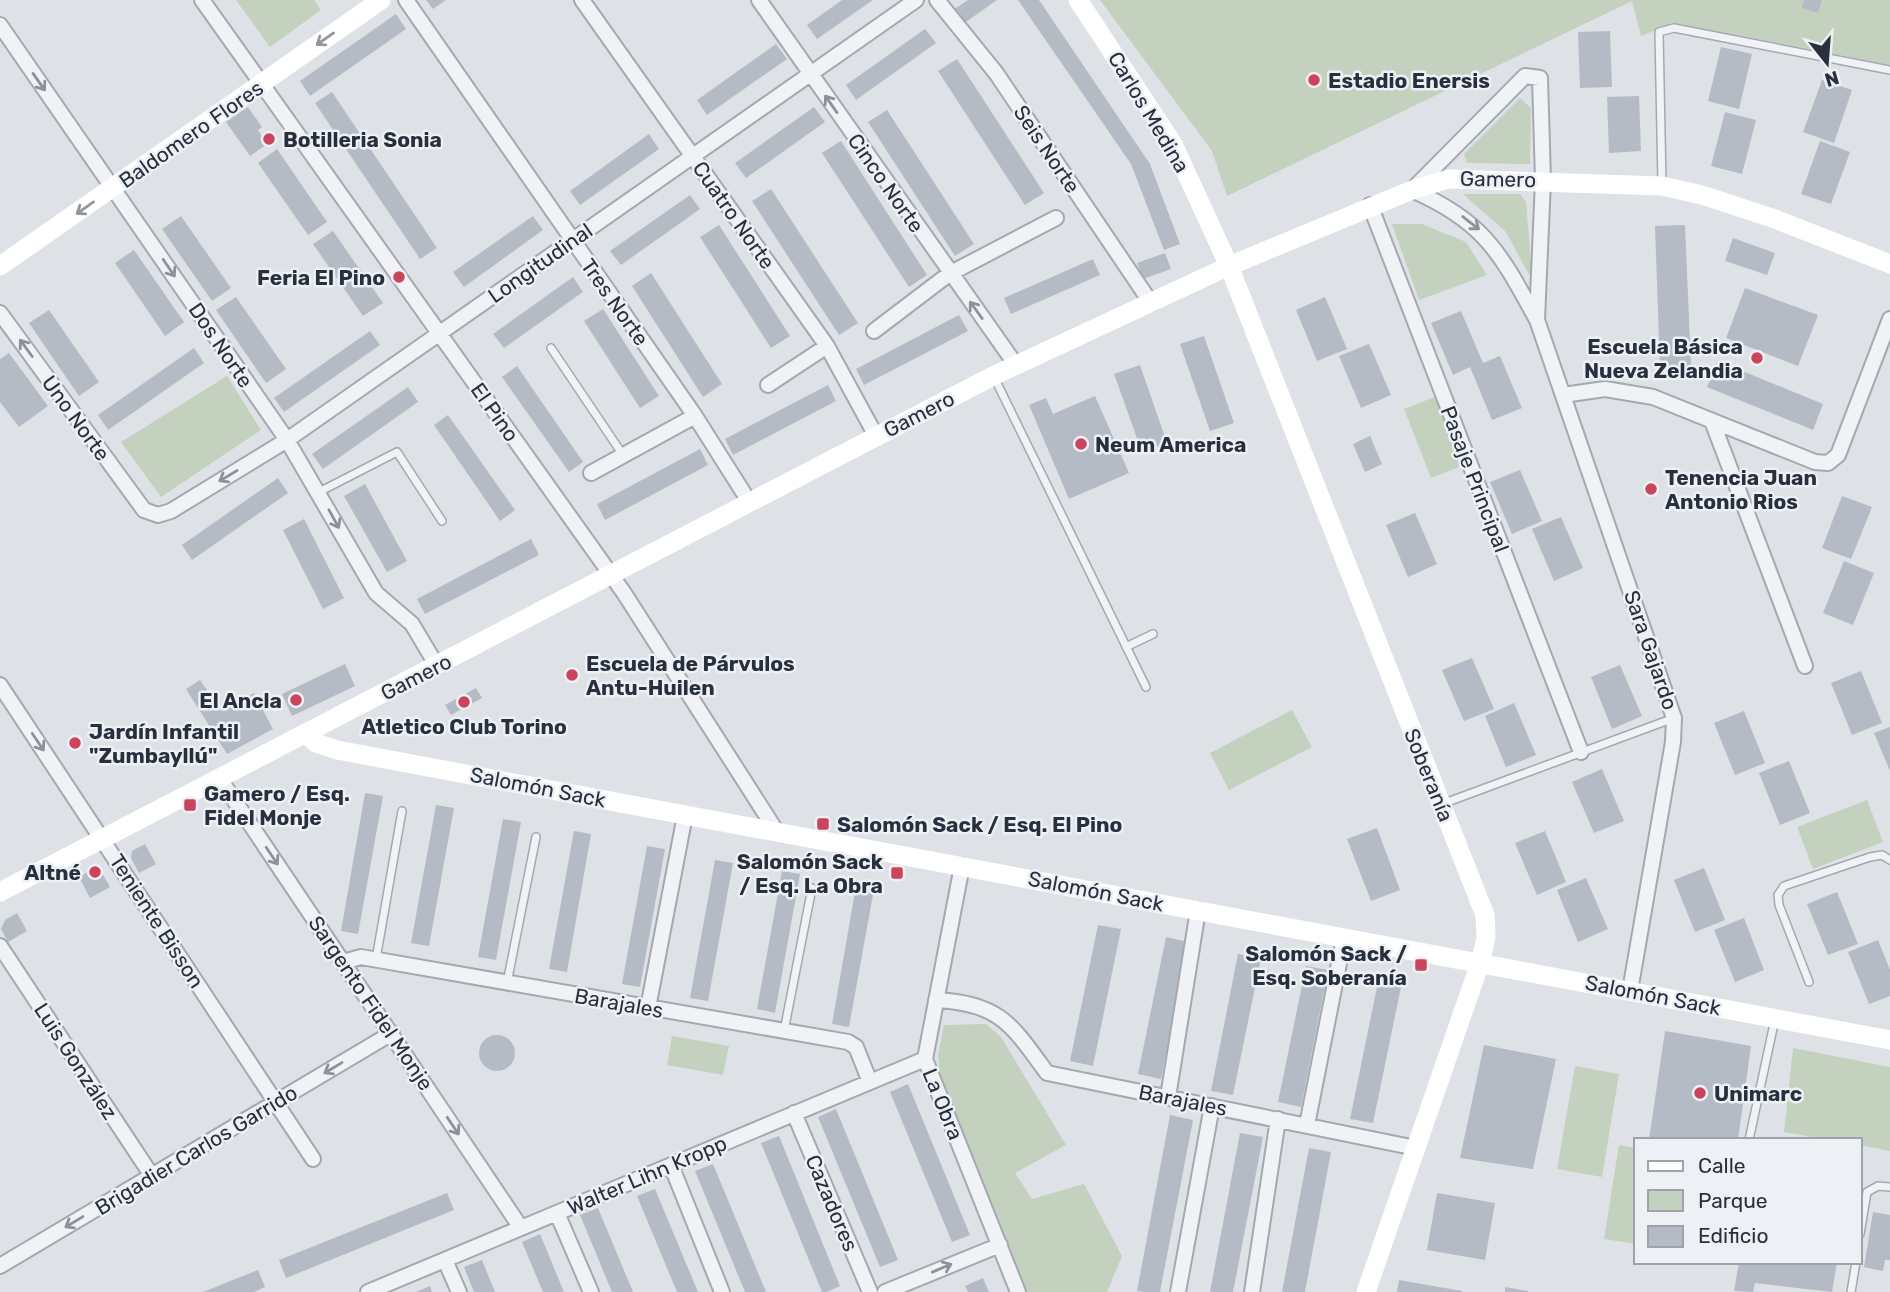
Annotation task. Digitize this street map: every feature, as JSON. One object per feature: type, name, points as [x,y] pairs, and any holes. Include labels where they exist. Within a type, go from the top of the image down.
[{"type":"street","name":"El Pino","points":[[202,0],[611,576],[777,832]]},
{"type":"street","name":"Baldomero Flores","points":[[0,266],[381,0]]},
{"type":"street","name":"Tres Norte","points":[[406,0],[695,416],[750,503]]},
{"type":"street","name":"Cuatro Norte","points":[[582,0],[827,346],[876,436]]},
{"type":"street","name":"Cinco Norte","points":[[759,0],[949,274],[1016,365]]},
{"type":"street","name":"Longitudinal","points":[[158,515],[171,511],[286,440],[916,0]]},
{"type":"street","name":"Seis Norte","points":[[937,0],[996,73],[1151,303]]},
{"type":"street","name":"Carlos Medina","points":[[1079,0],[1173,144],[1229,266]]},
{"type":"street","name":"Dos Norte","points":[[0,25],[286,440],[376,593],[412,624],[437,666]]},
{"type":"street","name":"Sara Gajardo","points":[[1536,320],[1543,180],[1540,78],[1525,76],[1412,190],[1448,206],[1482,232],[1504,260],[1536,320],[1674,718],[1673,742],[1630,991]]},
{"type":"street","name":"Gamero","points":[[0,891],[993,376],[1229,266],[1370,205],[1412,190],[1449,179],[1662,186],[1702,195],[1775,219],[1890,264]]},
{"type":"street","name":"Pasaje Principal","points":[[1370,205],[1581,752]]},
{"type":"street","points":[[874,331],[949,274],[1056,218]]},
{"type":"street","name":"Soberanía","points":[[1229,266],[1485,915],[1486,938],[1480,964],[1366,1292]]},
{"type":"street","name":"Uno Norte","points":[[0,313],[144,510],[158,515]]},
{"type":"street","points":[[1563,395],[1605,389],[1653,397],[1815,462],[1828,463],[1838,455],[1890,319]]},
{"type":"street","points":[[768,385],[827,346]]},
{"type":"street","points":[[591,473],[695,416]]},
{"type":"street","points":[[1712,421],[1805,666]]},
{"type":"street","name":"Teniente Bisson","points":[[0,685],[313,1159]]},
{"type":"street","name":"Salomón Sack","points":[[306,734],[326,748],[1890,1040]]},
{"type":"street","name":"Sargento Fidel Monje","points":[[220,779],[521,1228]]},
{"type":"street","points":[[648,1008],[685,815]]},
{"type":"street","name":"La Obra","points":[[962,866],[925,1059],[1018,1292]]},
{"type":"street","points":[[1168,1097],[1198,911]]},
{"type":"street","points":[[1307,1125],[1344,938]]},
{"type":"street","name":"Luis González","points":[[0,946],[152,1176]]},
{"type":"street","name":"Barajales","points":[[343,962],[361,957],[854,1044],[870,1082]]},
{"type":"street","name":"Barajales","points":[[936,1000],[967,1001],[998,1014],[1019,1035],[1047,1073],[1416,1148]]},
{"type":"street","name":"Brigadier Carlos Garrido","points":[[0,1266],[392,1034]]},
{"type":"street","name":"Walter Lihn Kropp","points":[[368,1292],[925,1059]]},
{"type":"street","points":[[1178,1292],[1212,1106]]},
{"type":"street","name":"Cazadores","points":[[794,1114],[870,1292]]},
{"type":"street","points":[[1252,1292],[1278,1119]]},
{"type":"street","points":[[671,1165],[722,1292]]},
{"type":"street","points":[[557,1213],[591,1292]]},
{"type":"street","points":[[886,1292],[1000,1244]]},
{"type":"street","points":[[446,1260],[459,1292]]},
{"type":"lane","points":[[1662,186],[1659,32],[1674,28],[1890,70]]},
{"type":"lane","points":[[551,348],[623,456]]},
{"type":"lane","points":[[993,376],[1146,687]]},
{"type":"lane","points":[[319,492],[397,452],[442,521]]},
{"type":"lane","points":[[1126,647],[1153,634]]},
{"type":"lane","points":[[1440,804],[1674,718]]},
{"type":"lane","points":[[376,960],[402,811]]},
{"type":"lane","points":[[507,984],[536,836]]},
{"type":"lane","points":[[1809,982],[1779,905],[1778,895],[1784,887],[1870,857],[1882,855],[1890,860]]},
{"type":"lane","points":[[784,1032],[812,888]]},
{"type":"lane","points":[[1749,1138],[1776,1018]]},
{"type":"lane","points":[[1862,1222],[1867,1192],[1878,1186],[1890,1187]]},
{"type":"lane","points":[[1851,1292],[1856,1264]]},
{"type":"green space","points":[[236,0],[314,0],[321,10],[270,47]]},
{"type":"green space","name":"Estadio Enersis","points":[[1100,0],[1890,0],[1890,65],[1674,23],[1641,36],[1632,1],[1227,196],[1212,151]]},
{"type":"green space","points":[[1520,98],[1531,108],[1530,164],[1467,163],[1464,154]]},
{"type":"green space","points":[[1463,194],[1520,194],[1526,202],[1532,274],[1528,273],[1506,232]]},
{"type":"green space","points":[[1392,224],[1422,224],[1466,242],[1487,275],[1419,300]]},
{"type":"green space","points":[[227,376],[261,430],[161,497],[121,442]]},
{"type":"green space","points":[[1442,394],[1469,463],[1431,478],[1404,409]]},
{"type":"green space","points":[[1292,710],[1312,747],[1229,790],[1210,753]]},
{"type":"green space","points":[[1867,800],[1883,842],[1813,869],[1797,827]]},
{"type":"green space","points":[[986,1024],[1001,1037],[1066,1145],[1015,1173],[1032,1199],[1084,1184],[1122,1256],[1107,1292],[1026,1292],[940,1074],[938,1055],[944,1025]]},
{"type":"green space","points":[[672,1036],[729,1046],[723,1075],[667,1065]]},
{"type":"green space","points":[[1793,1048],[1890,1067],[1890,1151],[1862,1145],[1862,1138],[1817,1138],[1784,1132]]},
{"type":"green space","points":[[1575,1066],[1619,1074],[1602,1177],[1557,1169]]},
{"type":"green space","points":[[1619,1145],[1634,1148],[1634,1244],[1604,1239]]},
{"type":"building","points":[[426,0],[446,0],[433,9]]},
{"type":"building","points":[[842,0],[873,0],[817,39],[807,25]]},
{"type":"building","points":[[968,0],[997,0],[963,24],[953,10]]},
{"type":"building","points":[[1018,0],[1039,0],[1150,164],[1180,244],[1164,250],[1131,164]]},
{"type":"building","points":[[1804,0],[1822,0],[1818,13],[1802,8]]},
{"type":"building","points":[[396,14],[406,29],[310,96],[300,81]]},
{"type":"building","points":[[925,29],[936,43],[856,100],[846,85]]},
{"type":"building","points":[[1610,31],[1612,87],[1580,88],[1578,32]]},
{"type":"building","points":[[776,44],[787,59],[707,115],[697,100]]},
{"type":"building","points":[[1721,47],[1752,54],[1739,109],[1708,101]]},
{"type":"building","points":[[957,59],[1044,193],[1025,205],[938,71]]},
{"type":"building","points":[[1822,80],[1852,90],[1834,143],[1803,132]]},
{"type":"building","points":[[332,92],[437,248],[420,259],[315,103]]},
{"type":"building","points":[[1639,96],[1641,151],[1609,153],[1607,97]]},
{"type":"building","points":[[248,107],[262,127],[258,130],[267,144],[250,156],[226,122]]},
{"type":"building","points":[[814,107],[825,122],[746,178],[735,163]]},
{"type":"building","points":[[887,110],[974,244],[955,256],[868,122]]},
{"type":"building","points":[[1725,112],[1756,120],[1742,174],[1711,166]]},
{"type":"building","points":[[649,134],[659,149],[580,205],[570,191]]},
{"type":"building","points":[[841,141],[927,275],[909,287],[822,153]]},
{"type":"building","points":[[1820,141],[1850,152],[1831,204],[1801,194]]},
{"type":"building","points":[[277,149],[327,222],[308,235],[258,163]]},
{"type":"building","points":[[771,189],[858,323],[839,335],[752,201]]},
{"type":"building","points":[[690,195],[700,209],[621,265],[610,251]]},
{"type":"building","points":[[181,216],[231,288],[212,301],[162,229]]},
{"type":"building","points":[[533,216],[543,230],[464,287],[453,272]]},
{"type":"building","points":[[719,225],[790,336],[771,348],[700,237]]},
{"type":"building","points":[[1685,225],[1691,366],[1660,367],[1655,226]]},
{"type":"building","points":[[333,231],[383,303],[363,316],[313,244]]},
{"type":"building","points":[[1733,238],[1775,253],[1767,275],[1725,261]]},
{"type":"building","points":[[134,250],[184,322],[165,336],[115,263]]},
{"type":"building","points":[[1165,253],[1171,269],[1143,279],[1137,263]]},
{"type":"building","points":[[1093,259],[1100,275],[1011,314],[1004,298]]},
{"type":"building","points":[[651,273],[722,384],[703,397],[632,286]]},
{"type":"building","points":[[573,277],[583,292],[504,348],[493,334]]},
{"type":"building","points":[[1745,288],[1818,315],[1798,366],[1726,338]]},
{"type":"building","points":[[236,297],[286,369],[266,383],[216,310]]},
{"type":"building","points":[[1325,297],[1347,349],[1317,361],[1296,310]]},
{"type":"building","points":[[603,309],[659,396],[640,408],[584,321]]},
{"type":"building","points":[[49,310],[99,382],[79,396],[29,323]]},
{"type":"building","points":[[1461,311],[1483,363],[1500,356],[1522,408],[1492,420],[1470,367],[1453,375],[1431,323]]},
{"type":"building","points":[[959,315],[968,331],[864,385],[856,369]]},
{"type":"building","points":[[370,331],[380,345],[284,412],[274,398]]},
{"type":"building","points":[[1204,336],[1234,423],[1210,431],[1180,344]]},
{"type":"building","points":[[1369,344],[1391,395],[1361,408],[1339,356]]},
{"type":"building","points":[[194,348],[204,363],[108,430],[98,415]]},
{"type":"building","points":[[9,353],[48,406],[19,427],[0,402],[0,359]]},
{"type":"building","points":[[1718,361],[1823,404],[1813,430],[1707,387]]},
{"type":"building","points":[[1140,365],[1167,443],[1142,452],[1114,374]]},
{"type":"building","points":[[517,366],[583,462],[569,472],[502,377]]},
{"type":"building","points":[[828,385],[836,401],[733,455],[725,439]]},
{"type":"building","points":[[408,387],[418,402],[323,469],[312,454]]},
{"type":"building","name":"Neum America","points":[[1095,396],[1129,473],[1069,499],[1029,405],[1046,398],[1053,414]]},
{"type":"building","points":[[448,415],[515,510],[500,521],[434,425]]},
{"type":"building","points":[[1370,436],[1382,464],[1365,472],[1353,444]]},
{"type":"building","points":[[700,449],[708,465],[605,520],[597,504]]},
{"type":"building","points":[[1520,470],[1542,521],[1512,534],[1490,482]]},
{"type":"building","points":[[278,478],[288,493],[192,560],[182,545]]},
{"type":"building","points":[[365,484],[407,561],[387,572],[344,496]]},
{"type":"building","points":[[1842,496],[1872,507],[1851,559],[1822,548]]},
{"type":"building","points":[[1415,513],[1437,564],[1408,577],[1386,525]]},
{"type":"building","points":[[1561,517],[1583,568],[1554,581],[1532,529]]},
{"type":"building","points":[[304,519],[344,598],[323,609],[283,530]]},
{"type":"building","points":[[531,539],[539,555],[425,614],[417,599]]},
{"type":"building","points":[[1844,561],[1874,573],[1853,625],[1823,613]]},
{"type":"building","points":[[1472,658],[1494,709],[1464,721],[1442,670]]},
{"type":"building","points":[[345,664],[355,686],[292,716],[282,694]]},
{"type":"building","points":[[1620,665],[1642,716],[1612,729],[1591,677]]},
{"type":"building","points":[[1861,671],[1882,723],[1852,735],[1831,683]]},
{"type":"building","points":[[200,680],[221,711],[254,693],[273,729],[227,754],[186,689]]},
{"type":"building","name":"Atletico Club Torino","points":[[476,688],[482,698],[451,715],[445,705]]},
{"type":"building","points":[[1514,703],[1536,755],[1506,767],[1485,716]]},
{"type":"building","points":[[1744,711],[1765,763],[1735,775],[1714,723]]},
{"type":"building","points":[[1890,727],[1890,771],[1874,733]]},
{"type":"building","points":[[1789,761],[1810,813],[1780,825],[1759,773]]},
{"type":"building","points":[[1602,769],[1624,821],[1594,833],[1572,782]]},
{"type":"building","points":[[365,793],[383,796],[358,934],[341,931]]},
{"type":"building","points":[[436,805],[454,808],[429,946],[411,943]]},
{"type":"building","points":[[503,819],[521,822],[496,960],[478,957]]},
{"type":"building","points":[[1377,828],[1400,890],[1371,901],[1347,839]]},
{"type":"building","points":[[574,831],[591,834],[567,972],[549,969]]},
{"type":"building","points":[[1545,831],[1566,882],[1537,895],[1515,843]]},
{"type":"building","points":[[145,844],[156,864],[139,873],[131,858],[132,851]]},
{"type":"building","points":[[647,846],[665,849],[640,987],[622,984]]},
{"type":"building","points":[[715,860],[733,863],[708,1001],[690,998]]},
{"type":"building","points":[[98,866],[110,887],[90,898],[79,877]]},
{"type":"building","points":[[1704,868],[1725,920],[1695,932],[1674,880]]},
{"type":"building","points":[[782,871],[800,874],[775,1013],[757,1009]]},
{"type":"building","points":[[1586,878],[1608,929],[1578,942],[1557,890]]},
{"type":"building","points":[[856,886],[874,889],[849,1027],[832,1024]]},
{"type":"building","points":[[1837,892],[1858,944],[1828,955],[1807,904]]},
{"type":"building","points":[[17,913],[27,931],[8,942],[1,929],[5,920]]},
{"type":"building","points":[[1744,918],[1764,970],[1735,982],[1714,930]]},
{"type":"building","points":[[1098,925],[1121,929],[1093,1066],[1070,1061]]},
{"type":"building","points":[[1166,937],[1188,942],[1161,1079],[1138,1074]]},
{"type":"building","points":[[1878,940],[1890,970],[1890,996],[1869,1004],[1848,952]]},
{"type":"building","points":[[1238,954],[1261,958],[1233,1095],[1211,1091]]},
{"type":"building","points":[[1306,966],[1328,970],[1301,1107],[1278,1102]]},
{"type":"building","points":[[1378,982],[1401,987],[1373,1123],[1350,1119]]},
{"type":"building","name":"Unimarc","points":[[1665,1031],[1751,1046],[1738,1138],[1649,1138]]},
{"type":"building","points":[[497,1035],[510,1040],[515,1053],[510,1066],[497,1071],[484,1066],[479,1053],[484,1040]]},
{"type":"building","points":[[1484,1045],[1556,1059],[1533,1169],[1460,1158]]},
{"type":"building","points":[[908,1084],[970,1235],[952,1242],[890,1092]]},
{"type":"building","points":[[836,1109],[898,1260],[880,1267],[818,1117]]},
{"type":"building","points":[[1170,1115],[1193,1120],[1160,1292],[1137,1291]]},
{"type":"building","points":[[1240,1133],[1263,1137],[1233,1292],[1210,1292]]},
{"type":"building","points":[[779,1136],[840,1286],[827,1292],[822,1292],[761,1143]]},
{"type":"building","points":[[1309,1148],[1331,1152],[1305,1292],[1282,1292]]},
{"type":"building","points":[[713,1164],[766,1292],[745,1292],[695,1171]]},
{"type":"building","points":[[655,1189],[698,1292],[677,1292],[637,1196]]},
{"type":"building","points":[[447,1193],[454,1210],[286,1278],[279,1260]]},
{"type":"building","points":[[1437,1193],[1495,1203],[1485,1260],[1427,1250]]},
{"type":"building","points":[[598,1208],[633,1292],[612,1292],[580,1215]]},
{"type":"building","points":[[1873,1212],[1890,1215],[1890,1260],[1885,1260],[1883,1271],[1864,1267]]},
{"type":"building","points":[[540,1234],[564,1292],[543,1292],[522,1242]]},
{"type":"building","points":[[482,1260],[495,1292],[474,1292],[464,1267]]},
{"type":"building","points":[[1739,1264],[1837,1264],[1832,1292],[1755,1283],[1753,1292],[1734,1291]]},
{"type":"building","points":[[258,1270],[265,1287],[254,1292],[203,1292]]},
{"type":"building","points":[[983,1278],[989,1292],[968,1292],[965,1286]]},
{"type":"building","points":[[1399,1280],[1462,1291],[1462,1292],[1397,1292]]},
{"type":"building","points":[[430,1286],[432,1292],[416,1292]]},
{"type":"building","points":[[1505,1287],[1528,1291],[1528,1292],[1505,1292]]},
{"type":"place","name":"Estadio Enersis","points":[[1314,80]]},
{"type":"place","name":"Botilleria Sonia","points":[[269,139]]},
{"type":"place","name":"Feria El Pino","points":[[399,277]]},
{"type":"place","name":"Escuela Básica Nueva Zelandia","points":[[1757,358]]},
{"type":"place","name":"Neum America","points":[[1081,444]]},
{"type":"place","name":"Tenencia Juan Antonio Rios","points":[[1651,489]]},
{"type":"place","name":"Escuela de Párvulos Antu-Huilen","points":[[572,675]]},
{"type":"place","name":"El Ancla","points":[[296,700]]},
{"type":"place","name":"Atletico Club Torino","points":[[464,702]]},
{"type":"place","name":"Jardín Infantil \"Zumbayllú\"","points":[[75,743]]},
{"type":"place","name":"Gamero / Esq. Fidel Monje","points":[[190,805]]},
{"type":"place","name":"Salomón Sack / Esq. El Pino","points":[[823,824]]},
{"type":"place","name":"Altné","points":[[95,872]]},
{"type":"place","name":"Salomón Sack / Esq. La Obra","points":[[897,873]]},
{"type":"place","name":"Salomón Sack / Esq. Soberanía","points":[[1421,965]]},
{"type":"place","name":"Unimarc","points":[[1700,1093]]}]
